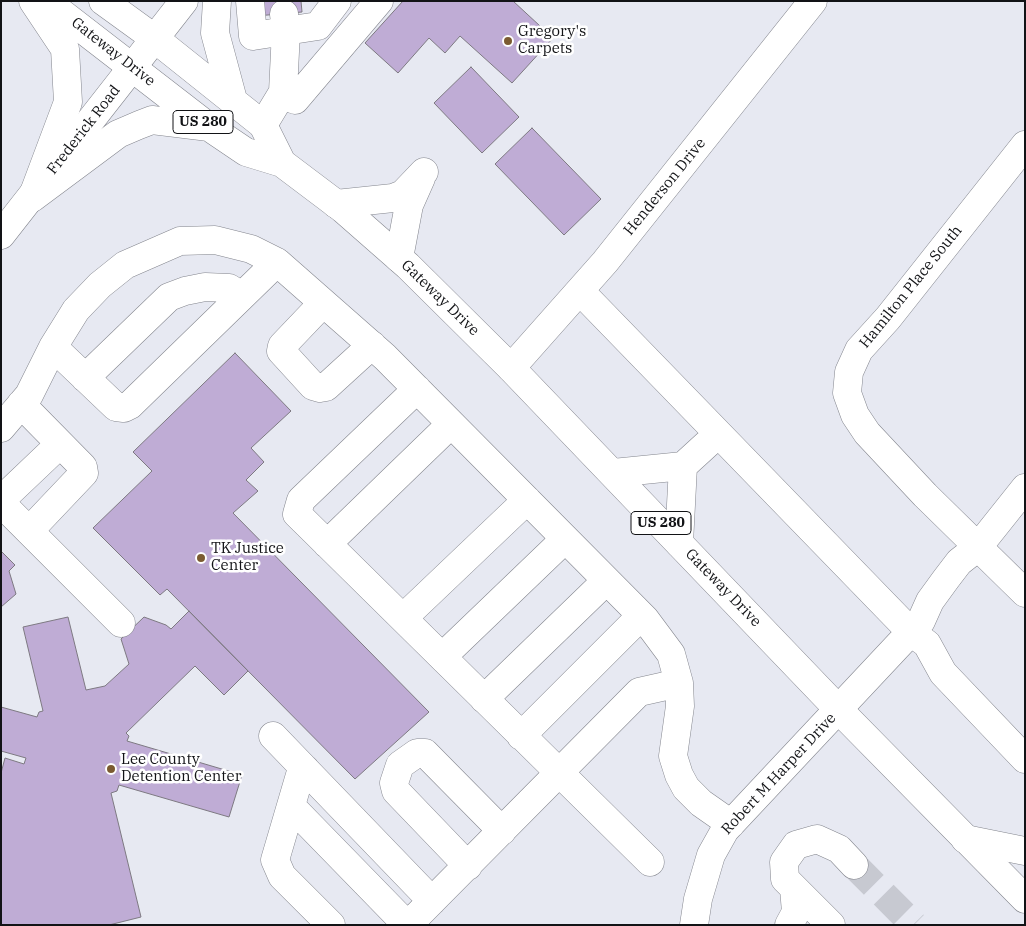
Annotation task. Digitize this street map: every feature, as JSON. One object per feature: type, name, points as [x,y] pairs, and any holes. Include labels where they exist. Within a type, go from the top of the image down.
[{"type":"main road","points":[[32,198],[68,102],[65,49],[33,1]]},
{"type":"main road","name":"Gateway Drive","points":[[46,1],[133,66],[209,127],[246,152],[282,163],[336,204],[399,258],[511,368],[839,710],[1025,899]]},
{"type":"main road","name":"Gateway Drive","points":[[103,1],[154,38],[263,125],[282,163]]},
{"type":"main road","name":"Frederick Road","points":[[1,234],[32,198],[184,1]]},
{"type":"main road","points":[[217,1],[215,33],[233,100]]},
{"type":"main road","points":[[250,1],[253,36],[285,22],[315,14],[337,1]]},
{"type":"main road","points":[[283,92],[295,100],[379,1]]},
{"type":"main road","name":"Henderson Drive","points":[[511,368],[580,291],[813,1]]},
{"type":"main road","points":[[263,125],[283,92],[285,22]]},
{"type":"main road","points":[[32,198],[118,134],[139,125],[152,120],[209,127]]},
{"type":"main road","name":"Hamilton Place South","points":[[1025,145],[888,318],[859,350],[849,372],[847,393],[855,415],[867,432],[925,495],[1025,593]]},
{"type":"main road","points":[[336,204],[393,198],[403,194],[424,172],[409,205],[399,258]]},
{"type":"main road","points":[[1,428],[29,395],[53,347],[76,310],[100,285],[125,265],[180,241],[216,240],[251,249],[277,262],[372,345],[641,616],[671,654],[679,683],[680,706],[673,756],[679,775],[686,788],[701,803],[731,824]]},
{"type":"main road","points":[[53,347],[116,407],[124,408],[130,405],[277,262]]},
{"type":"main road","points":[[85,378],[170,297],[185,291],[205,287],[229,288],[242,296]]},
{"type":"main road","points":[[580,291],[718,434],[916,626],[943,673],[1025,759]]},
{"type":"main road","points":[[323,303],[282,346],[281,351],[313,386],[326,387],[372,345]]},
{"type":"main road","points":[[417,389],[301,500],[297,514],[650,862]]},
{"type":"main road","points":[[21,404],[83,467],[84,473],[29,531]]},
{"type":"main road","points":[[327,544],[451,424]]},
{"type":"main road","points":[[612,474],[683,466],[718,434]]},
{"type":"main road","points":[[60,444],[1,501],[121,623]]},
{"type":"main road","points":[[679,543],[683,466]]},
{"type":"main road","name":"Robert M Harper Drive","points":[[701,922],[698,899],[710,855],[731,824],[916,626],[930,601],[959,562],[978,547],[1025,488]]},
{"type":"main road","points":[[403,618],[527,500]]},
{"type":"main road","points":[[442,657],[565,538]]},
{"type":"main road","points":[[484,699],[606,581]]},
{"type":"main road","points":[[521,736],[641,616]]},
{"type":"main road","points":[[291,806],[408,925],[639,692],[679,683]]},
{"type":"main road","points":[[273,736],[432,901]]},
{"type":"main road","points":[[468,866],[396,791],[394,783],[400,765],[417,753],[425,753],[502,831]]},
{"type":"main road","points":[[305,769],[300,775],[275,860],[278,869],[331,925]]},
{"type":"main road","points":[[831,925],[785,879],[784,862],[796,845],[817,839],[839,849],[854,865]]},
{"type":"main road","points":[[966,839],[1025,851]]},
{"type":"main road","points":[[789,925],[796,912],[794,888]]},
{"type":"building","points":[[256,1],[301,1],[302,12],[256,16]]},
{"type":"building","name":"Gregory's Carpets","points":[[403,1],[513,1],[553,38],[512,83],[460,36],[445,53],[429,38],[398,73],[365,43]]},
{"type":"building","points":[[471,67],[519,117],[482,153],[434,103]]},
{"type":"building","points":[[532,128],[601,199],[564,235],[495,164]]},
{"type":"building","name":"TK Justice Center","points":[[235,353],[291,411],[251,448],[264,462],[246,480],[258,491],[233,513],[429,712],[355,779],[167,589],[160,595],[93,528],[152,471],[133,452]]},
{"type":"building","points":[[1,551],[15,565],[9,571],[16,594],[1,607]]},
{"type":"building","name":"Lee County Detention Center","points":[[189,611],[248,671],[224,695],[195,666],[126,733],[129,736],[127,741],[242,775],[229,817],[119,785],[117,791],[111,793],[141,917],[109,925],[1,925],[1,773],[5,758],[24,764],[26,758],[1,751],[1,707],[37,717],[39,712],[43,711],[23,627],[68,617],[86,690],[105,686],[129,664],[121,639],[144,617],[166,625],[171,629]]},
{"type":"tunnel","points":[[854,865],[914,925]]},
{"type":"place","name":"Gregory's Carpets","points":[[508,41]]},
{"type":"place","name":"TK Justice Center","points":[[201,558]]},
{"type":"place","name":"Lee County Detention Center","points":[[111,769]]}]
